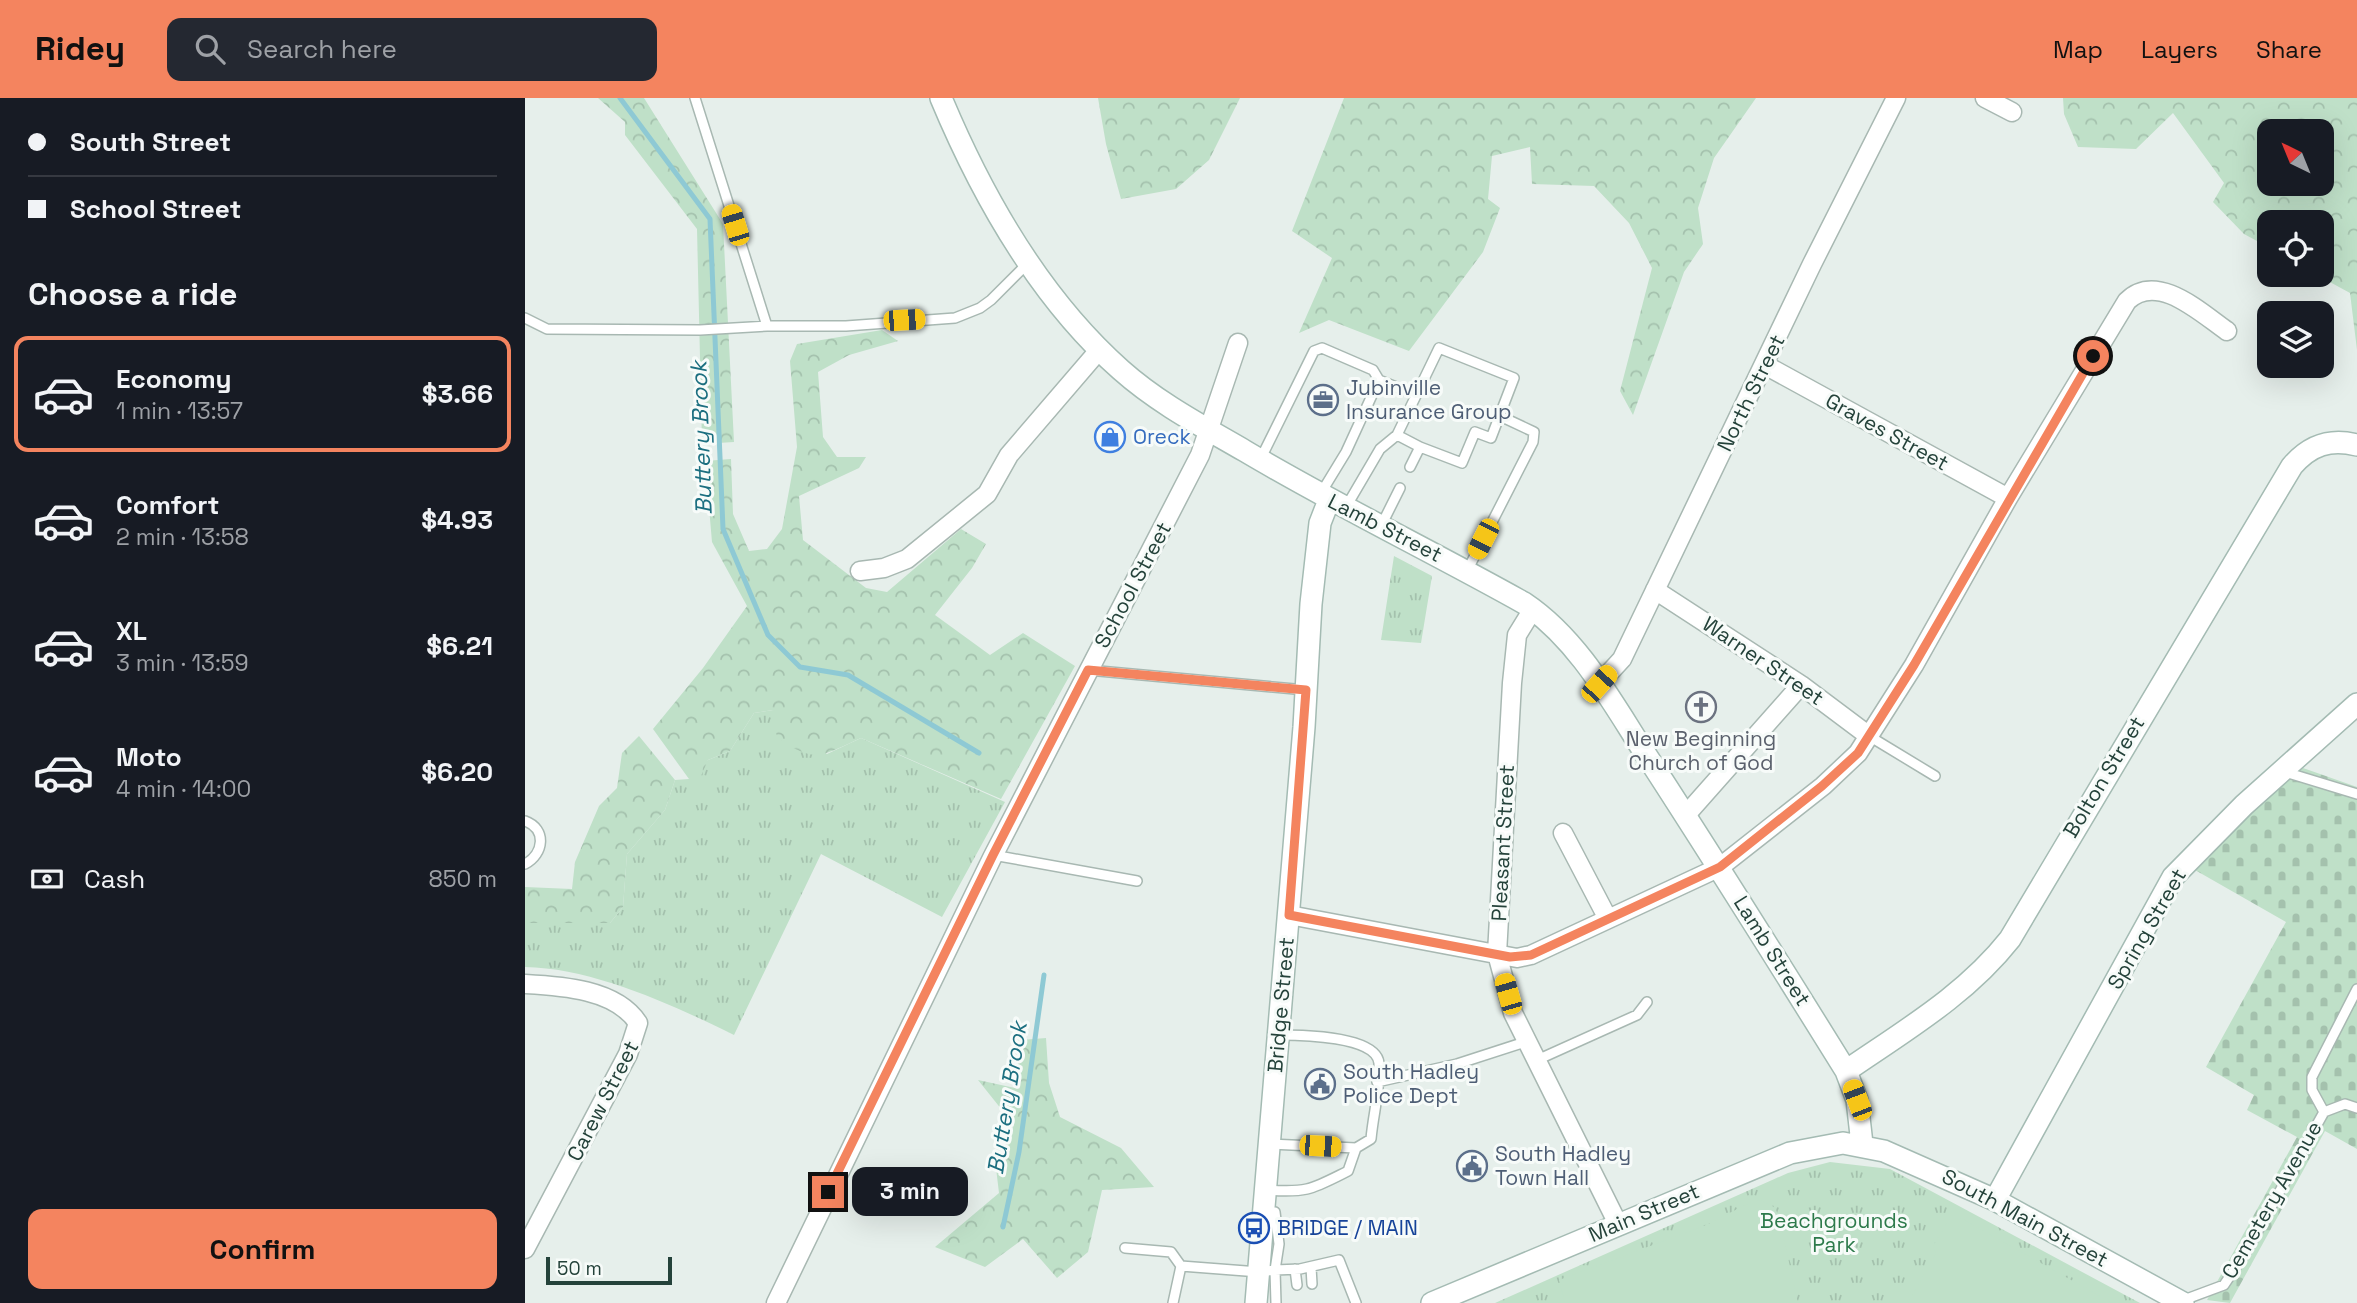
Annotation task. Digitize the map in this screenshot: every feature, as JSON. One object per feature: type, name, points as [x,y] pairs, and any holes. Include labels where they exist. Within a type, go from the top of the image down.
[{"type":"street","name":"Lamb Street","points":[[941,98],[975,171],[1031,261],[1100,349],[1153,396],[1331,501],[1467,571],[1533,609],[1564,636],[1599,684],[1720,867],[1846,1071],[1857,1100],[1862,1144]]},
{"type":"street","name":"North Street","points":[[1599,684],[1622,659],[1818,252],[1896,98]]},
{"type":"street","points":[[1985,98],[2012,112]]},
{"type":"street","points":[[1289,915],[1517,958],[1531,955],[1720,867],[1822,786],[1858,753],[1914,665],[2008,498],[2119,313],[2139,292],[2149,289],[2163,292],[2227,331]]},
{"type":"street","name":"School Street","points":[[776,1303],[993,855],[1200,454],[1238,343]]},
{"type":"street","points":[[860,570],[884,568],[907,559],[987,494],[1009,455],[1100,349]]},
{"type":"street","name":"Graves Street","points":[[1765,365],[2008,498]]},
{"type":"street","name":"Bolton Street","points":[[1846,1071],[1965,988],[2010,939],[2279,485],[2299,457],[2321,444],[2337,442],[2357,445]]},
{"type":"street","name":"Bridge Street","points":[[1256,1303],[1267,1271],[1265,1213],[1319,537],[1331,501]]},
{"type":"street","name":"Warner Street","points":[[1655,590],[1801,685],[1869,736]]},
{"type":"street","name":"Pleasant Street","points":[[1533,609],[1517,635],[1511,682],[1497,954],[1513,1013],[1618,1224]]},
{"type":"street","points":[[1685,816],[1801,685]]},
{"type":"street","name":"Spring Street","points":[[1995,1200],[2173,877],[2214,834],[2357,704]]},
{"type":"street","points":[[1563,833],[1608,919]]},
{"type":"street","name":"Carew Street","points":[[525,984],[561,986],[597,996],[626,1011],[638,1023],[628,1054],[525,1249]]},
{"type":"street","name":"Main Street","points":[[1432,1303],[1790,1153],[1827,1144],[1862,1144]]},
{"type":"street","name":"South Main Street","points":[[1862,1144],[1932,1170],[1995,1200],[2181,1302]]},
{"type":"lane","points":[[695,98],[767,326]]},
{"type":"lane","points":[[525,318],[547,330],[700,330],[767,326],[846,326],[955,318],[980,309],[1031,261]]},
{"type":"lane","points":[[1260,460],[1312,353],[1317,349],[1322,348],[1373,370],[1379,380],[1416,395]]},
{"type":"lane","points":[[1331,501],[1380,449],[1397,435],[1439,348],[1514,378],[1491,438],[1475,432],[1462,463],[1397,435]]},
{"type":"lane","points":[[1331,501],[1346,452],[1379,380]]},
{"type":"lane","points":[[1467,571],[1533,442],[1534,432],[1500,416]]},
{"type":"lane","points":[[1411,467],[1420,447]]},
{"type":"lane","points":[[1381,526],[1400,488]]},
{"type":"lane","points":[[1088,670],[1306,690]]},
{"type":"lane","points":[[1869,736],[1935,776]]},
{"type":"lane","points":[[2284,771],[2357,794]]},
{"type":"lane","points":[[525,821],[537,829],[541,841],[539,852],[525,864]]},
{"type":"lane","points":[[993,855],[1137,881]]},
{"type":"lane","name":"Cemetery Avenue","points":[[2324,1112],[2312,1090],[2312,1077],[2357,989]]},
{"type":"lane","points":[[1537,1060],[1637,1015],[1647,1003]]},
{"type":"lane","points":[[1270,1143],[1356,1148],[1371,1139],[1379,1061],[1372,1050],[1358,1043],[1279,1035]]},
{"type":"lane","points":[[1377,1082],[1468,1061],[1528,1041]]},
{"type":"lane","name":"Cemetery Avenue","points":[[2181,1302],[2224,1285],[2246,1252],[2324,1112],[2345,1104],[2357,1108]]},
{"type":"lane","points":[[1267,1190],[1302,1192],[1349,1171],[1356,1148]]},
{"type":"lane","points":[[1125,1248],[1171,1252],[1181,1266],[1173,1303]]},
{"type":"lane","points":[[1181,1266],[1267,1271],[1311,1267],[1339,1260],[1356,1303]]},
{"type":"lane","points":[[1311,1267],[1311,1284]]},
{"type":"lane","points":[[1295,1269],[1297,1285]]},
{"type":"lane","points":[[1267,1271],[1276,1303]]},
{"type":"green space","points":[[598,98],[644,98],[723,224],[734,442],[702,444],[697,229],[625,135],[625,122]]},
{"type":"green space","points":[[1098,98],[1240,98],[1209,160],[1176,189],[1121,199],[1106,144]]},
{"type":"green space","points":[[1344,98],[1756,98],[1714,158],[1698,208],[1703,244],[1684,272],[1633,415],[1620,391],[1652,268],[1629,223],[1594,186],[1532,184],[1530,147],[1492,156],[1488,199],[1500,208],[1483,252],[1409,351],[1329,320],[1299,333],[1332,258],[1292,231]]},
{"type":"green space","points":[[2063,98],[2357,98],[2357,350],[2350,293],[2334,284],[2334,210],[2257,210],[2257,241],[2244,234],[2213,202],[2224,183],[2173,113],[2136,149],[2078,147],[2064,114]]},
{"type":"green space","points":[[882,330],[898,341],[849,355],[818,372],[823,437],[837,457],[866,457],[859,468],[799,496],[803,540],[866,588],[887,592],[961,529],[986,544],[972,568],[935,615],[990,655],[1023,633],[1075,666],[1001,799],[861,738],[827,753],[801,752],[777,738],[773,710],[754,713],[730,751],[708,760],[701,776],[689,779],[653,729],[703,668],[747,606],[712,542],[705,461],[731,459],[733,514],[749,551],[767,549],[782,529],[797,447],[790,361],[797,344]]},
{"type":"green space","points":[[1394,556],[1432,576],[1421,643],[1381,640]]},
{"type":"green space","points":[[773,710],[827,754],[861,738],[1005,802],[942,917],[821,854],[734,1035],[659,1001],[605,981],[551,969],[525,967],[525,923],[610,923],[623,907],[627,854],[665,810],[675,780],[689,779],[708,760],[730,751],[754,713]]},
{"type":"green space","points":[[639,736],[675,780],[665,810],[627,854],[623,907],[610,923],[525,923],[525,887],[572,889],[575,862],[599,806],[617,788],[622,753]]},
{"type":"green space","points":[[2303,768],[2357,787],[2357,1149],[2325,1131],[2230,1303],[2207,1300],[2297,1137],[2247,1110],[2254,1095],[2206,1067],[2286,922],[2188,866]]},
{"type":"green space","points":[[1046,1038],[1049,1083],[1060,1117],[1121,1148],[1154,1187],[1102,1190],[1088,1252],[1057,1278],[1023,1239],[985,1267],[935,1247],[999,1193],[996,1168],[1014,1125],[978,1080],[1015,1088],[1021,1040]]},
{"type":"green space","name":"Beachgrounds Park","points":[[1830,1162],[1890,1169],[2140,1303],[1495,1303],[1788,1173]]},
{"type":"green space","points":[[1760,1200],[1774,1207],[1777,1213],[1798,1303],[1565,1303],[1559,1280],[1701,1227]]},
{"type":"green space","points":[[1959,1217],[2112,1303],[1908,1303],[1936,1253],[1933,1246],[1947,1223]]},
{"type":"waterway","name":"Buttery Brook","points":[[620,98],[710,219],[723,529],[768,635],[800,667],[848,675],[979,753]]},
{"type":"waterway","name":"Buttery Brook","points":[[1003,1227],[1019,1152],[1044,975]]},
{"type":"place","name":"Jubinville Insurance Group","points":[[1323,400]]},
{"type":"place","name":"Oreck","points":[[1110,437]]},
{"type":"place","name":"New Beginning Church of God","points":[[1701,707]]},
{"type":"place","name":"South Hadley Police Dept","points":[[1320,1084]]},
{"type":"place","name":"South Hadley Town Hall","points":[[1472,1166]]},
{"type":"place","name":"BRIDGE / MAIN","points":[[1254,1228]]},
{"type":"route","points":[[828,1192],[993,855],[1088,670],[1306,690],[1289,915],[1510,957],[1531,955],[1720,867],[1822,786],[1858,753],[1914,665],[2008,498],[2093,356]]}]
